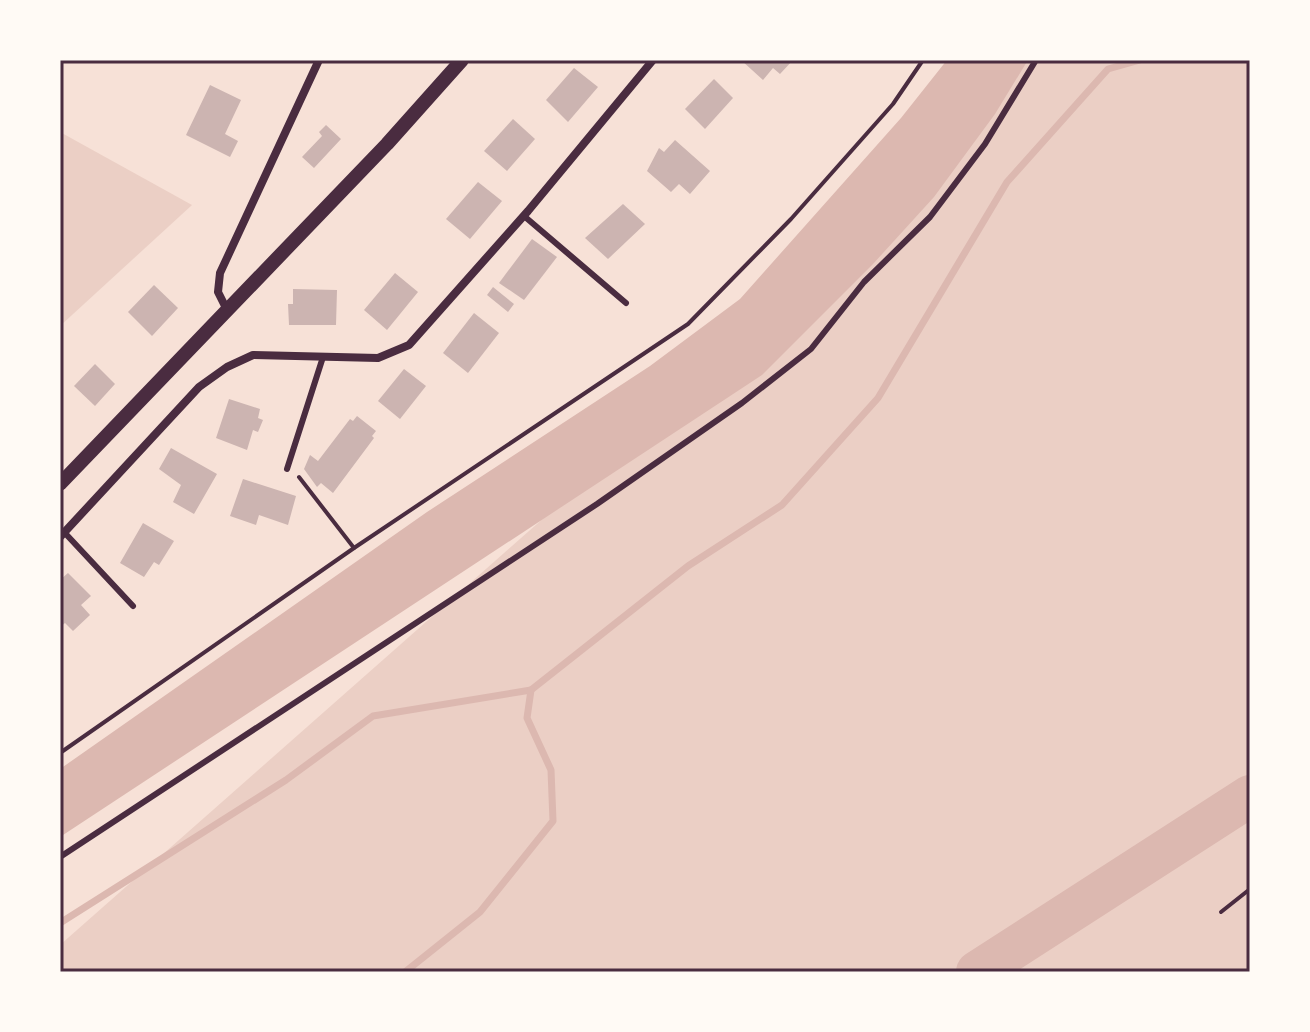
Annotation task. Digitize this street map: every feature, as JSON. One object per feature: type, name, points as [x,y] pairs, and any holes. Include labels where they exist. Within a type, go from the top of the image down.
[{"type":"street","points":[[227,310],[218,292],[220,273],[319,60]]},
{"type":"street","points":[[60,484],[387,144],[462,60]]},
{"type":"street","points":[[62,534],[199,387],[227,367],[253,355],[378,358],[409,345],[526,213],[653,60]]},
{"type":"lane","points":[[60,857],[609,495],[742,403],[811,349],[864,282],[930,217],[985,144],[1036,60]]},
{"type":"lane","points":[[526,213],[626,303]]},
{"type":"lane","points":[[287,469],[323,357]]},
{"type":"lane","points":[[62,534],[133,606]]},
{"type":"path","points":[[60,753],[354,548],[688,324],[821,185],[893,104],[923,60]]},
{"type":"path","points":[[287,469],[300,478],[354,548]]},
{"type":"path","points":[[1221,912],[1250,889]]},
{"type":"shaded area","points":[[947,60],[1028,60],[995,114],[934,197],[873,264],[762,375],[60,837],[60,769],[427,512],[650,366],[740,299],[901,118]]},
{"type":"shaded area","points":[[955,60],[1250,60],[1250,972],[60,972],[60,945],[733,351]]},
{"type":"shaded area","points":[[60,132],[192,205],[60,326]]},
{"type":"building","points":[[741,60],[793,60],[780,74],[773,68],[763,80]]},
{"type":"building","points":[[574,68],[598,87],[568,122],[546,100]]},
{"type":"building","points":[[714,79],[733,98],[705,129],[685,109]]},
{"type":"building","points":[[210,85],[241,100],[225,134],[238,141],[230,157],[186,135]]},
{"type":"building","points":[[513,119],[535,139],[507,171],[484,151]]},
{"type":"building","points":[[326,125],[341,139],[314,168],[302,157],[322,136],[319,132]]},
{"type":"building","points":[[675,140],[710,171],[690,194],[679,184],[671,192],[647,171],[659,148],[664,152]]},
{"type":"building","points":[[478,182],[502,201],[470,239],[446,219]]},
{"type":"building","points":[[623,204],[645,224],[608,259],[585,238]]},
{"type":"building","points":[[532,239],[557,257],[524,300],[499,283]]},
{"type":"building","points":[[395,273],[418,292],[387,330],[364,310]]},
{"type":"building","points":[[154,285],[178,308],[152,336],[128,312]]},
{"type":"building","points":[[493,287],[514,304],[508,312],[487,295]]},
{"type":"building","points":[[293,289],[337,290],[336,325],[289,325],[288,304],[293,304]]},
{"type":"building","points":[[474,313],[499,333],[468,373],[443,353]]},
{"type":"building","points":[[95,364],[115,384],[95,406],[74,386]]},
{"type":"building","points":[[404,369],[426,386],[400,419],[378,401]]},
{"type":"building","points":[[229,399],[260,409],[258,418],[263,420],[258,432],[253,430],[247,450],[216,438]]},
{"type":"building","points":[[357,416],[376,431],[372,436],[374,438],[333,493],[321,483],[317,487],[304,469],[310,455],[318,461],[350,419],[353,421]]},
{"type":"building","points":[[171,448],[217,474],[194,514],[173,502],[181,485],[159,469]]},
{"type":"building","points":[[243,479],[296,496],[288,525],[259,515],[256,525],[230,516]]},
{"type":"building","points":[[143,523],[174,541],[159,565],[154,562],[144,577],[120,563]]},
{"type":"building","points":[[68,573],[91,596],[81,605],[90,615],[73,631],[65,623],[60,627],[60,580]]},
{"type":"waterway","points":[[60,923],[286,780],[373,716],[531,690],[688,566],[782,505],[878,398],[1007,182],[1108,69],[1140,60]]},
{"type":"waterway","points":[[405,972],[480,912],[553,821],[551,770],[527,718],[531,690]]},
{"type":"waterway","points":[[977,972],[1250,796]]}]
